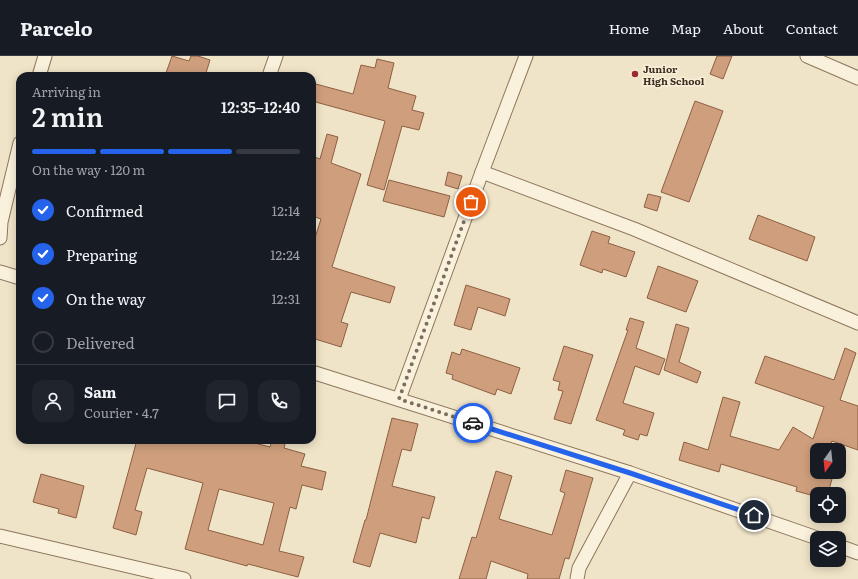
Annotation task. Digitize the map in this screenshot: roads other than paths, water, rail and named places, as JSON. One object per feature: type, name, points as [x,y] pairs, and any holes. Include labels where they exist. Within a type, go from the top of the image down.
[{"type":"street","points":[[40,72],[45,56]]},
{"type":"street","points":[[270,72],[276,56]]},
{"type":"street","points":[[399,399],[526,56]]},
{"type":"street","points":[[807,56],[858,78]]},
{"type":"street","points":[[0,238],[1,222],[16,160]]},
{"type":"street","points":[[482,172],[634,229],[858,323]]},
{"type":"street","points":[[0,272],[16,277]]},
{"type":"street","points":[[316,373],[630,473],[810,536]]},
{"type":"street","points":[[576,579],[579,568],[630,473]]},
{"type":"street","points":[[0,536],[184,579]]},
{"type":"street","points":[[846,549],[858,553]]},
{"type":"place","name":"Junior High School","points":[[635,74]]}]
